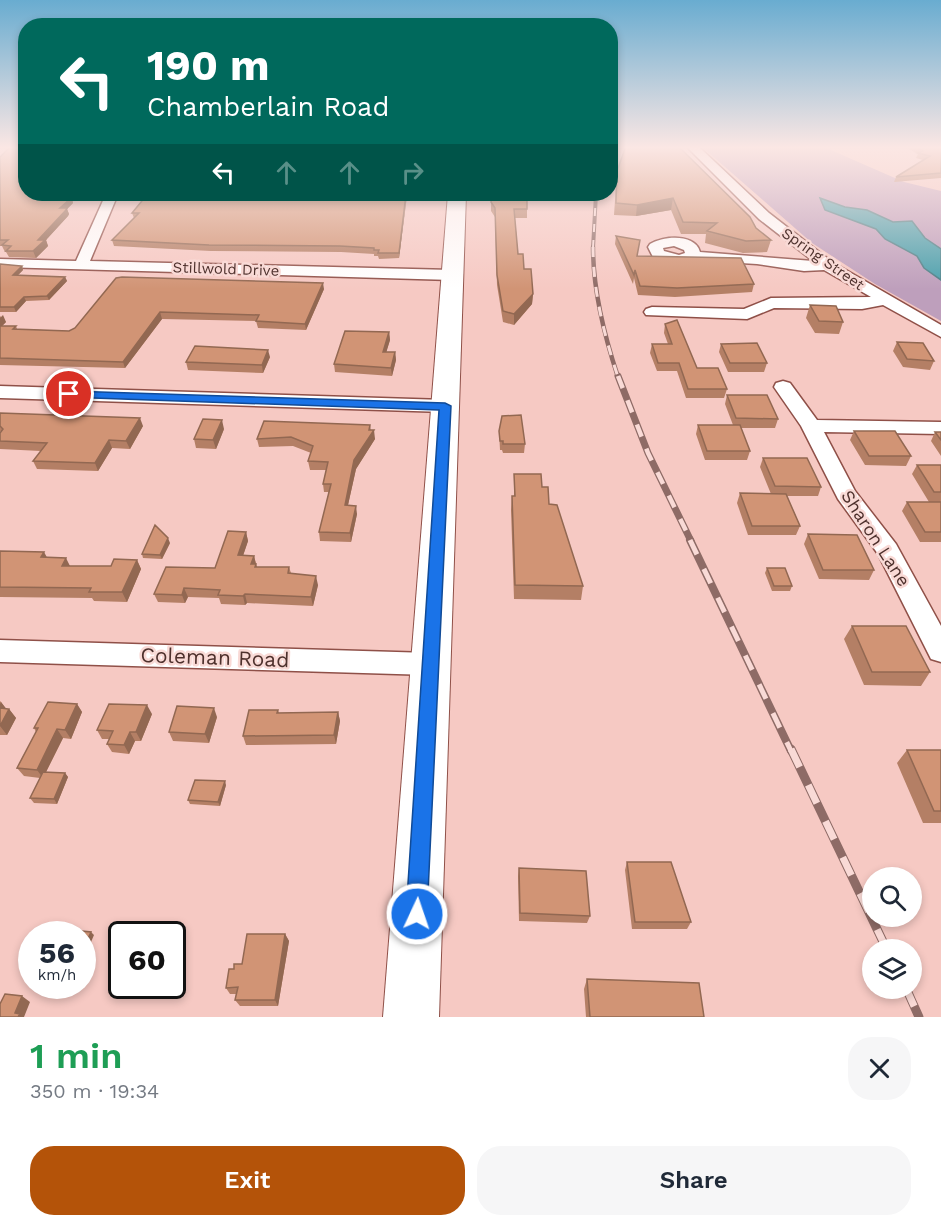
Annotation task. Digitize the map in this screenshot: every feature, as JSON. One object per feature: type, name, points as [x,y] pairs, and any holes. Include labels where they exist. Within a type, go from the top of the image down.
[{"type":"main road","points":[[411,1017],[457,201]]},
{"type":"street","name":"Spring Street","points":[[740,193],[764,216],[827,265],[941,332]]},
{"type":"street","points":[[81,265],[109,201]]},
{"type":"street","points":[[691,256],[757,260],[804,266],[827,265]]},
{"type":"street","name":"Stillwold Drive","points":[[0,263],[452,275]]},
{"type":"street","points":[[652,312],[747,314],[771,303],[862,304],[883,300]]},
{"type":"street","name":"Sharon Lane","points":[[783,387],[811,426],[846,494],[893,560],[941,651]]},
{"type":"street","points":[[0,392],[445,406]]},
{"type":"street","points":[[811,426],[941,428]]},
{"type":"street","name":"Coleman Road","points":[[0,651],[430,664]]},
{"type":"shaded area","points":[[755,193],[941,193],[941,321],[875,284],[812,243]]},
{"type":"water","points":[[820,198],[845,207],[867,210],[893,222],[912,221],[925,238],[941,249],[941,280],[924,268],[917,256],[885,239],[876,229],[825,210]]},
{"type":"building","points":[[0,193],[18,193],[18,201],[68,201],[60,208],[67,208],[66,210],[38,240],[45,240],[33,251],[6,251],[11,246],[2,245],[8,240],[0,240]]},
{"type":"building","points":[[618,193],[726,193],[750,217],[756,228],[771,240],[746,241],[707,231],[717,223],[683,222],[673,198],[637,205],[616,203]]},
{"type":"building","points":[[142,201],[405,201],[399,253],[378,253],[379,250],[374,250],[374,248],[340,246],[209,245],[112,240],[139,213],[132,213]]},
{"type":"building","points":[[527,201],[527,209],[514,209],[518,254],[523,254],[524,269],[531,269],[533,294],[514,314],[503,311],[497,275],[495,208],[491,202]]},
{"type":"building","points":[[616,236],[640,240],[637,256],[741,258],[754,284],[677,288],[640,286],[635,270],[634,275]]},
{"type":"building","points":[[0,264],[22,266],[13,275],[65,277],[47,296],[24,297],[14,307],[0,307]]},
{"type":"building","points":[[116,278],[323,283],[305,324],[256,321],[259,315],[160,312],[123,362],[0,358],[0,326],[16,326],[13,329],[69,331],[75,328]]},
{"type":"building","points":[[810,305],[836,306],[843,322],[819,321]]},
{"type":"building","points":[[677,320],[697,368],[718,368],[727,389],[688,389],[679,363],[658,363],[652,344],[672,344],[665,324]]},
{"type":"building","points":[[345,331],[389,332],[383,352],[395,352],[391,368],[334,364]]},
{"type":"building","points":[[897,342],[923,343],[934,361],[907,359]]},
{"type":"building","points":[[757,343],[767,363],[730,363],[721,344]]},
{"type":"building","points":[[195,346],[268,350],[262,365],[186,362]]},
{"type":"building","points":[[727,395],[767,395],[778,419],[736,418]]},
{"type":"building","points":[[0,413],[140,418],[126,441],[109,440],[95,463],[33,461],[47,443],[0,441],[0,433],[3,429],[0,426]]},
{"type":"building","points":[[521,415],[525,444],[503,444],[503,441],[500,441],[499,431],[502,416]]},
{"type":"building","points":[[203,419],[222,420],[213,440],[194,439]]},
{"type":"building","points":[[264,421],[370,425],[369,430],[374,430],[354,460],[345,505],[356,506],[350,533],[319,532],[331,484],[323,484],[328,462],[308,461],[313,446],[291,437],[257,439]]},
{"type":"building","points":[[698,425],[740,425],[750,451],[707,451]]},
{"type":"building","points":[[854,431],[895,431],[911,456],[869,456]]},
{"type":"building","points":[[935,432],[941,432],[941,440]]},
{"type":"building","points":[[763,458],[807,458],[821,487],[775,486]]},
{"type":"building","points":[[917,465],[941,465],[941,492],[934,492]]},
{"type":"building","points":[[514,474],[541,474],[542,487],[548,487],[549,504],[557,505],[583,586],[515,585],[512,496],[515,496]]},
{"type":"building","points":[[740,493],[786,494],[800,526],[752,526]]},
{"type":"building","points":[[907,502],[941,502],[941,532],[925,532]]},
{"type":"building","points":[[155,525],[168,538],[160,555],[142,554]]},
{"type":"building","points":[[228,531],[246,532],[238,555],[254,556],[251,564],[256,564],[255,567],[289,567],[288,573],[316,576],[311,597],[218,595],[220,590],[184,588],[182,595],[154,594],[166,567],[215,568]]},
{"type":"building","points":[[808,534],[857,535],[874,570],[823,570]]},
{"type":"building","points":[[0,551],[44,552],[41,557],[66,558],[62,566],[111,566],[114,559],[137,560],[122,592],[89,592],[91,588],[0,587]]},
{"type":"building","points":[[767,568],[785,568],[792,586],[774,586]]},
{"type":"building","points":[[852,626],[906,626],[930,672],[872,672]]},
{"type":"building","points":[[48,702],[77,704],[65,730],[57,729],[37,770],[17,768],[38,728],[34,728]]},
{"type":"building","points":[[109,704],[147,705],[136,732],[130,732],[124,745],[107,744],[113,731],[97,730]]},
{"type":"building","points":[[177,706],[214,708],[205,734],[169,732]]},
{"type":"building","points":[[0,708],[9,709],[0,726]]},
{"type":"building","points":[[249,710],[278,710],[277,713],[338,712],[334,735],[243,736]]},
{"type":"building","points":[[907,750],[941,750],[941,811],[934,811]]},
{"type":"building","points":[[43,772],[65,773],[54,799],[30,798]]},
{"type":"building","points":[[195,780],[225,781],[218,802],[188,800]]},
{"type":"building","points":[[627,862],[671,862],[691,922],[635,922]]},
{"type":"building","points":[[519,868],[586,871],[590,916],[520,913]]},
{"type":"building","points":[[247,934],[285,934],[275,1000],[235,1000],[238,987],[226,988],[229,969],[234,969],[234,964],[242,964]]},
{"type":"building","points":[[587,979],[699,983],[704,1017],[590,1017]]},
{"type":"building","points":[[5,994],[18,996],[18,999],[21,999],[15,1013],[20,1014],[18,1017],[0,1017],[0,1004]]},
{"type":"railway","points":[[593,247],[596,201]]},
{"type":"railway","points":[[593,247],[600,313],[618,377]]},
{"type":"railway","points":[[618,376],[648,453],[691,541]]},
{"type":"railway","points":[[690,540],[791,751]]},
{"type":"railway","points":[[791,749],[882,939]]},
{"type":"railway","points":[[911,999],[919,1017]]},
{"type":"route","points":[[69,394],[445,406],[417,914]]}]
